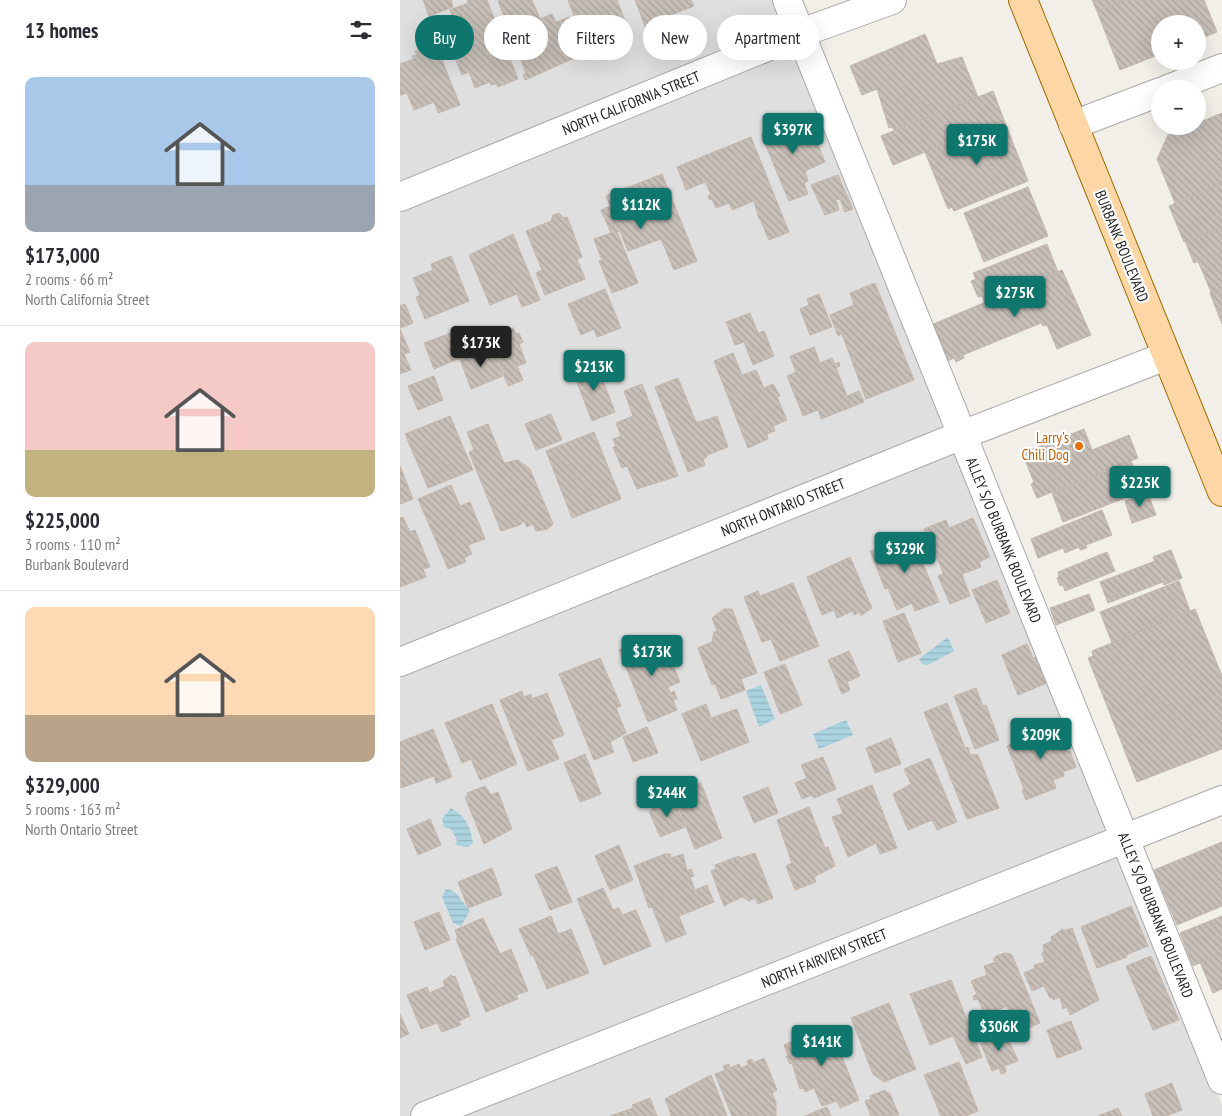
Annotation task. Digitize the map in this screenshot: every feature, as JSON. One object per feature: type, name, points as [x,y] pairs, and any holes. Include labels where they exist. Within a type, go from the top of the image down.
[{"type":"main road","name":"BURBANK BOULEVARD","points":[[1023,0],[1222,492]]},
{"type":"street","name":"ALLEY S/O BURBANK BOULEVARD","points":[[787,0],[793,15]]},
{"type":"street","name":"NORTH CALIFORNIA STREET","points":[[819,27],[892,0]]},
{"type":"street","name":"NORTH CALIFORNIA STREET","points":[[400,197],[737,60]]},
{"type":"street","name":"ALLEY S/O BURBANK BOULEVARD","points":[[811,60],[1222,1080]]},
{"type":"street","points":[[1191,80],[1222,68]]},
{"type":"street","points":[[1073,125],[1151,95]]},
{"type":"street","name":"NORTH ONTARIO STREET","points":[[400,662],[962,435],[1166,356]]},
{"type":"street","name":"NORTH FAIRVIEW STREET","points":[[425,1116],[1222,800]]},
{"type":"shaded area","points":[[400,0],[776,0],[782,15],[717,15],[717,60],[800,60],[1222,1106],[1222,1116],[400,1116]]},
{"type":"water","points":[[948,637],[954,651],[928,665],[922,664],[919,659]]},
{"type":"water","points":[[761,685],[775,719],[759,727],[746,691]]},
{"type":"water","points":[[846,720],[853,735],[819,749],[813,734]]},
{"type":"water","points":[[451,808],[464,818],[469,826],[473,843],[468,847],[455,845],[457,840],[451,829],[444,827],[442,819]]},
{"type":"water","points":[[446,889],[457,894],[470,911],[461,926],[453,923],[442,897]]},
{"type":"building","points":[[423,0],[451,0],[453,7],[429,15]]},
{"type":"building","points":[[467,0],[487,0],[493,15],[484,15],[484,60],[511,60],[518,79],[498,87],[496,84],[491,85],[490,82],[475,88],[469,72],[462,75],[456,60],[474,60],[474,15],[452,15],[450,10],[468,3]]},
{"type":"building","points":[[532,0],[538,15],[503,15],[498,1]]},
{"type":"building","points":[[568,0],[617,0],[623,15],[574,15]]},
{"type":"building","points":[[635,0],[691,0],[694,6],[670,15],[643,15],[643,21]]},
{"type":"building","points":[[1092,0],[1125,0],[1097,11]]},
{"type":"building","points":[[1125,0],[1204,0],[1217,32],[1206,37],[1206,15],[1151,15],[1151,58],[1120,70],[1097,11]]},
{"type":"building","points":[[552,14],[556,22],[558,21],[558,60],[570,60],[525,80],[523,75],[526,73],[521,60],[548,60],[548,16]]},
{"type":"building","points":[[925,34],[937,64],[962,57],[978,97],[894,130],[892,127],[889,128],[877,89],[862,95],[850,66]]},
{"type":"building","points":[[415,55],[415,60],[442,60],[460,105],[438,113],[434,102],[414,110],[407,93],[400,95],[400,64],[414,59],[412,56]]},
{"type":"building","points":[[993,91],[1004,120],[893,165],[881,136]]},
{"type":"building","points":[[1222,113],[1222,184],[1175,203],[1157,159],[1168,135],[1206,135],[1206,120]]},
{"type":"building","points":[[807,119],[825,162],[805,171],[808,181],[804,183],[808,194],[789,201],[761,134],[787,122],[789,126]]},
{"type":"building","points":[[1004,120],[1028,181],[954,211],[952,207],[948,209],[925,152]]},
{"type":"building","points":[[751,137],[789,232],[769,240],[759,219],[754,201],[732,210],[729,203],[716,208],[712,199],[710,200],[708,196],[711,194],[705,182],[686,190],[677,167]]},
{"type":"building","points":[[662,174],[697,261],[674,270],[661,239],[628,251],[620,231],[617,232],[638,283],[612,293],[599,261],[602,260],[594,239],[611,233],[601,210],[610,206],[606,196]]},
{"type":"building","points":[[838,175],[853,209],[845,212],[840,199],[836,200],[839,210],[825,215],[811,185]]},
{"type":"building","points":[[1222,184],[1222,227],[1184,242],[1169,206]]},
{"type":"building","points":[[1028,187],[1048,236],[984,262],[964,213]]},
{"type":"building","points":[[559,213],[564,218],[567,217],[572,229],[582,257],[577,259],[585,279],[545,295],[536,273],[542,270],[526,231],[551,221],[553,215]]},
{"type":"building","points":[[1222,227],[1222,252],[1194,263],[1185,241]]},
{"type":"building","points":[[513,234],[540,300],[522,307],[517,294],[490,305],[469,255]]},
{"type":"building","points":[[1047,244],[1058,272],[985,304],[982,296],[978,297],[971,281],[976,279],[973,273]]},
{"type":"building","points":[[1222,252],[1222,288],[1211,292],[1198,261]]},
{"type":"building","points":[[451,256],[469,301],[425,319],[416,297],[420,295],[413,278],[433,270],[431,264]]},
{"type":"building","points":[[1062,270],[1091,335],[1057,349],[1047,325],[1043,326],[1041,323],[963,355],[964,358],[956,362],[954,358],[946,362],[931,325]]},
{"type":"building","points":[[875,283],[914,380],[866,399],[842,334],[838,336],[830,315],[854,305],[850,293]]},
{"type":"building","points":[[1222,288],[1222,324],[1210,293]]},
{"type":"building","points":[[605,289],[621,328],[597,337],[594,329],[581,335],[568,304]]},
{"type":"building","points":[[819,294],[832,327],[810,335],[800,309],[809,305],[807,299]]},
{"type":"building","points":[[405,304],[413,323],[400,328],[400,306]]},
{"type":"building","points":[[750,313],[758,333],[764,331],[774,356],[753,365],[744,342],[735,345],[726,322]]},
{"type":"building","points":[[513,328],[516,334],[519,333],[523,342],[519,344],[526,363],[517,366],[523,380],[508,386],[490,337]]},
{"type":"building","points":[[400,329],[410,352],[404,354],[411,370],[400,374]]},
{"type":"building","points":[[451,333],[460,358],[434,369],[424,343]]},
{"type":"building","points":[[492,347],[503,376],[471,389],[460,359]]},
{"type":"building","points":[[814,347],[820,363],[832,358],[835,364],[839,362],[840,366],[836,368],[847,396],[859,391],[864,402],[821,419],[818,410],[803,416],[787,376],[796,372],[790,356]]},
{"type":"building","points":[[733,353],[742,375],[756,370],[764,388],[773,384],[780,396],[777,397],[787,420],[773,426],[775,431],[767,434],[768,439],[748,448],[714,361]]},
{"type":"building","points":[[586,362],[590,373],[599,370],[615,412],[592,421],[576,380],[579,379],[574,366]]},
{"type":"building","points":[[434,376],[443,400],[418,410],[408,386]]},
{"type":"building","points":[[678,378],[695,420],[697,422],[703,421],[717,416],[728,447],[707,455],[703,459],[705,465],[688,472],[655,387]]},
{"type":"building","points":[[642,384],[678,476],[637,489],[627,466],[622,468],[613,447],[616,446],[613,439],[621,436],[616,423],[633,416],[624,391]]},
{"type":"building","points":[[551,414],[562,440],[536,450],[525,424]]},
{"type":"building","points":[[450,416],[473,470],[428,488],[405,434]]},
{"type":"building","points":[[488,424],[504,463],[518,460],[530,469],[553,524],[548,529],[536,531],[533,524],[527,527],[524,521],[520,525],[501,531],[469,452],[474,450],[467,432]]},
{"type":"building","points":[[1084,429],[1092,450],[1129,435],[1138,458],[1037,498],[1031,484],[1034,482],[1022,453]]},
{"type":"building","points":[[594,432],[621,499],[572,518],[546,451]]},
{"type":"building","points":[[1131,461],[1143,491],[1063,522],[1052,493]]},
{"type":"building","points":[[400,466],[413,499],[400,504]]},
{"type":"building","points":[[451,485],[460,506],[470,502],[485,539],[468,545],[472,554],[464,558],[466,562],[448,569],[418,499]]},
{"type":"building","points":[[1148,493],[1156,515],[1132,523],[1125,501]]},
{"type":"building","points":[[1102,510],[1112,535],[1086,545],[1087,548],[1080,550],[1079,547],[1065,553],[1063,548],[1038,558],[1031,539]]},
{"type":"building","points":[[403,517],[410,532],[415,530],[430,567],[423,569],[426,577],[400,587],[400,518]]},
{"type":"building","points":[[973,518],[990,557],[979,562],[981,567],[962,574],[970,596],[950,604],[938,576],[943,574],[941,567],[924,529],[946,520],[949,528]]},
{"type":"building","points":[[911,535],[939,602],[915,611],[912,603],[897,610],[888,588],[885,589],[870,551]]},
{"type":"building","points":[[1171,550],[1182,578],[1164,585],[1163,582],[1108,603],[1100,582],[1155,561],[1153,557]]},
{"type":"building","points":[[1107,552],[1115,571],[1065,591],[1063,585],[1060,586],[1057,578],[1059,577],[1058,572]]},
{"type":"building","points":[[850,557],[872,608],[861,616],[860,612],[854,615],[853,611],[837,618],[834,610],[822,615],[807,577]]},
{"type":"building","points":[[997,580],[1010,613],[986,623],[972,590]]},
{"type":"building","points":[[1179,581],[1190,611],[1112,643],[1100,612]]},
{"type":"building","points":[[793,583],[819,646],[780,661],[771,639],[762,642],[744,597],[758,591],[760,596]]},
{"type":"building","points":[[1089,594],[1095,610],[1056,625],[1050,608]]},
{"type":"building","points":[[724,609],[732,609],[757,673],[741,679],[745,690],[721,699],[715,684],[712,685],[698,648],[712,642],[714,632],[717,631],[712,618]]},
{"type":"building","points":[[1195,609],[1222,676],[1222,749],[1137,782],[1088,658],[1093,656],[1092,651]]},
{"type":"building","points":[[904,613],[921,653],[898,662],[883,621]]},
{"type":"building","points":[[647,639],[651,647],[664,642],[680,682],[668,687],[670,693],[674,691],[677,699],[673,700],[677,710],[648,722],[619,650]]},
{"type":"building","points":[[1027,644],[1033,658],[1036,657],[1047,683],[1018,695],[1002,655]]},
{"type":"building","points":[[849,651],[860,676],[847,682],[850,690],[842,694],[828,660]]},
{"type":"building","points":[[600,658],[621,706],[616,708],[626,733],[610,742],[614,752],[594,760],[559,674]]},
{"type":"building","points":[[785,664],[802,705],[780,714],[764,672]]},
{"type":"building","points":[[976,688],[983,706],[986,705],[999,740],[975,749],[954,696]]},
{"type":"building","points":[[522,691],[524,697],[531,694],[532,699],[547,693],[564,735],[551,740],[559,759],[528,771],[500,700]]},
{"type":"building","points":[[947,703],[965,748],[968,747],[970,754],[978,755],[999,808],[967,819],[924,712]]},
{"type":"building","points":[[492,704],[517,764],[480,780],[471,759],[462,763],[445,723]]},
{"type":"building","points":[[706,704],[711,718],[737,709],[749,742],[701,761],[682,714]]},
{"type":"building","points":[[1040,725],[1043,731],[1056,726],[1066,742],[1063,743],[1067,752],[1070,751],[1076,767],[1063,772],[1064,776],[1053,780],[1056,788],[1026,800],[1022,790],[1024,789],[1007,746],[1024,739],[1021,732]]},
{"type":"building","points":[[647,727],[658,753],[633,762],[623,737]]},
{"type":"building","points":[[433,729],[452,777],[436,783],[434,776],[401,788],[400,742]]},
{"type":"building","points":[[891,738],[901,764],[875,773],[866,748]]},
{"type":"building","points":[[585,754],[601,794],[580,802],[564,763]]},
{"type":"building","points":[[823,757],[836,789],[814,798],[812,795],[802,799],[795,783],[807,778],[801,765]]},
{"type":"building","points":[[930,758],[957,822],[937,830],[932,820],[908,830],[893,794],[911,784],[904,769]]},
{"type":"building","points":[[701,783],[722,838],[695,849],[673,794]]},
{"type":"building","points":[[872,785],[897,848],[880,854],[876,843],[848,857],[832,817],[843,813],[837,799]]},
{"type":"building","points":[[485,786],[491,795],[498,792],[512,829],[484,844],[465,797],[468,796],[467,793]]},
{"type":"building","points":[[768,787],[778,813],[754,823],[743,797]]},
{"type":"building","points":[[674,801],[685,827],[660,837],[649,811],[653,810],[651,806],[659,802],[661,807]]},
{"type":"building","points":[[809,807],[825,848],[828,847],[835,866],[814,877],[816,882],[795,890],[786,866],[792,863],[777,820]]},
{"type":"building","points":[[430,819],[441,845],[418,855],[407,829]]},
{"type":"building","points":[[1222,842],[1222,906],[1177,925],[1154,870]]},
{"type":"building","points":[[619,845],[633,880],[610,890],[595,856]]},
{"type":"building","points":[[755,853],[773,898],[758,904],[755,898],[749,901],[742,897],[724,906],[711,871],[716,869],[715,865],[739,856],[740,858]]},
{"type":"building","points":[[665,854],[670,854],[671,858],[683,854],[687,871],[691,869],[694,876],[690,877],[695,890],[707,885],[714,902],[679,916],[686,934],[666,942],[652,907],[649,908],[634,866]]},
{"type":"building","points":[[557,866],[572,902],[550,910],[535,875]]},
{"type":"building","points":[[492,868],[502,895],[468,908],[458,882]]},
{"type":"building","points":[[603,888],[613,910],[619,908],[622,915],[636,910],[651,946],[604,965],[577,899]]},
{"type":"building","points":[[1131,906],[1148,946],[1126,955],[1127,957],[1097,968],[1081,927]]},
{"type":"building","points":[[439,912],[450,940],[425,950],[414,922]]},
{"type":"building","points":[[551,916],[558,934],[571,929],[589,973],[547,989],[533,955],[531,956],[519,929]]},
{"type":"building","points":[[1222,916],[1222,953],[1193,966],[1180,933]]},
{"type":"building","points":[[483,918],[500,954],[511,949],[528,991],[516,995],[518,999],[486,1012],[456,939],[458,938],[455,930]]},
{"type":"building","points":[[1072,928],[1099,1000],[1070,1015],[1067,1007],[1063,1009],[1060,997],[1053,1000],[1052,997],[1050,998],[1044,986],[1032,991],[1024,973],[1035,968],[1034,965],[1045,962],[1042,954],[1044,950],[1043,945],[1052,941],[1051,937],[1063,929],[1064,931]]},
{"type":"building","points":[[1005,953],[1011,954],[1009,957],[1012,955],[1040,1023],[1018,1032],[1014,1031],[1011,1025],[1014,1024],[1007,1006],[985,1015],[978,999],[974,1000],[973,996],[977,994],[971,981],[987,975],[984,966],[996,962],[993,960],[996,956]]},
{"type":"building","points":[[1222,953],[1222,989],[1213,993],[1200,962]]},
{"type":"building","points":[[1151,956],[1179,1020],[1153,1030],[1126,966]]},
{"type":"building","points":[[451,975],[452,977],[455,976],[470,1016],[459,1021],[461,1025],[442,1032],[437,1023],[421,1029],[407,995],[427,987],[429,993],[445,986],[443,981]]},
{"type":"building","points":[[951,980],[982,1057],[966,1064],[953,1036],[930,1045],[910,994]]},
{"type":"building","points":[[889,1003],[916,1069],[884,1082],[873,1074],[851,1018]]},
{"type":"building","points":[[400,1014],[409,1034],[400,1038]]},
{"type":"building","points":[[1071,1021],[1082,1049],[1057,1058],[1047,1030]]},
{"type":"building","points":[[825,1025],[826,1028],[830,1026],[859,1100],[840,1108],[837,1101],[822,1106],[814,1088],[805,1092],[803,1088],[800,1089],[792,1063],[790,1064],[786,1056],[788,1056],[784,1045],[799,1039],[798,1036],[807,1032],[808,1035]]},
{"type":"building","points":[[1003,1033],[1006,1034],[1018,1061],[1004,1066],[1006,1072],[1001,1074],[999,1068],[992,1071],[981,1044],[985,1042],[984,1040]]},
{"type":"building","points":[[764,1058],[777,1090],[772,1093],[776,1102],[776,1116],[732,1116],[715,1074],[725,1070],[723,1066],[729,1064],[730,1068],[739,1064],[741,1068],[748,1065],[747,1061],[752,1059],[753,1063]]},
{"type":"building","points":[[959,1062],[978,1111],[965,1116],[941,1116],[924,1075]]},
{"type":"building","points":[[711,1075],[727,1116],[670,1116],[671,1114],[665,1099]]},
{"type":"building","points":[[1172,1083],[1182,1110],[1166,1116],[1153,1116],[1145,1094]]},
{"type":"building","points":[[885,1090],[886,1093],[889,1092],[899,1115],[871,1116],[865,1101],[871,1099],[870,1096]]},
{"type":"building","points":[[650,1098],[657,1116],[610,1116],[633,1108],[632,1105]]},
{"type":"building","points":[[827,1107],[831,1116],[805,1116]]},
{"type":"building","points":[[1118,1108],[1122,1116],[1098,1116]]},
{"type":"place","name":"Larry's Chili Dog","points":[[1079,446]]}]
